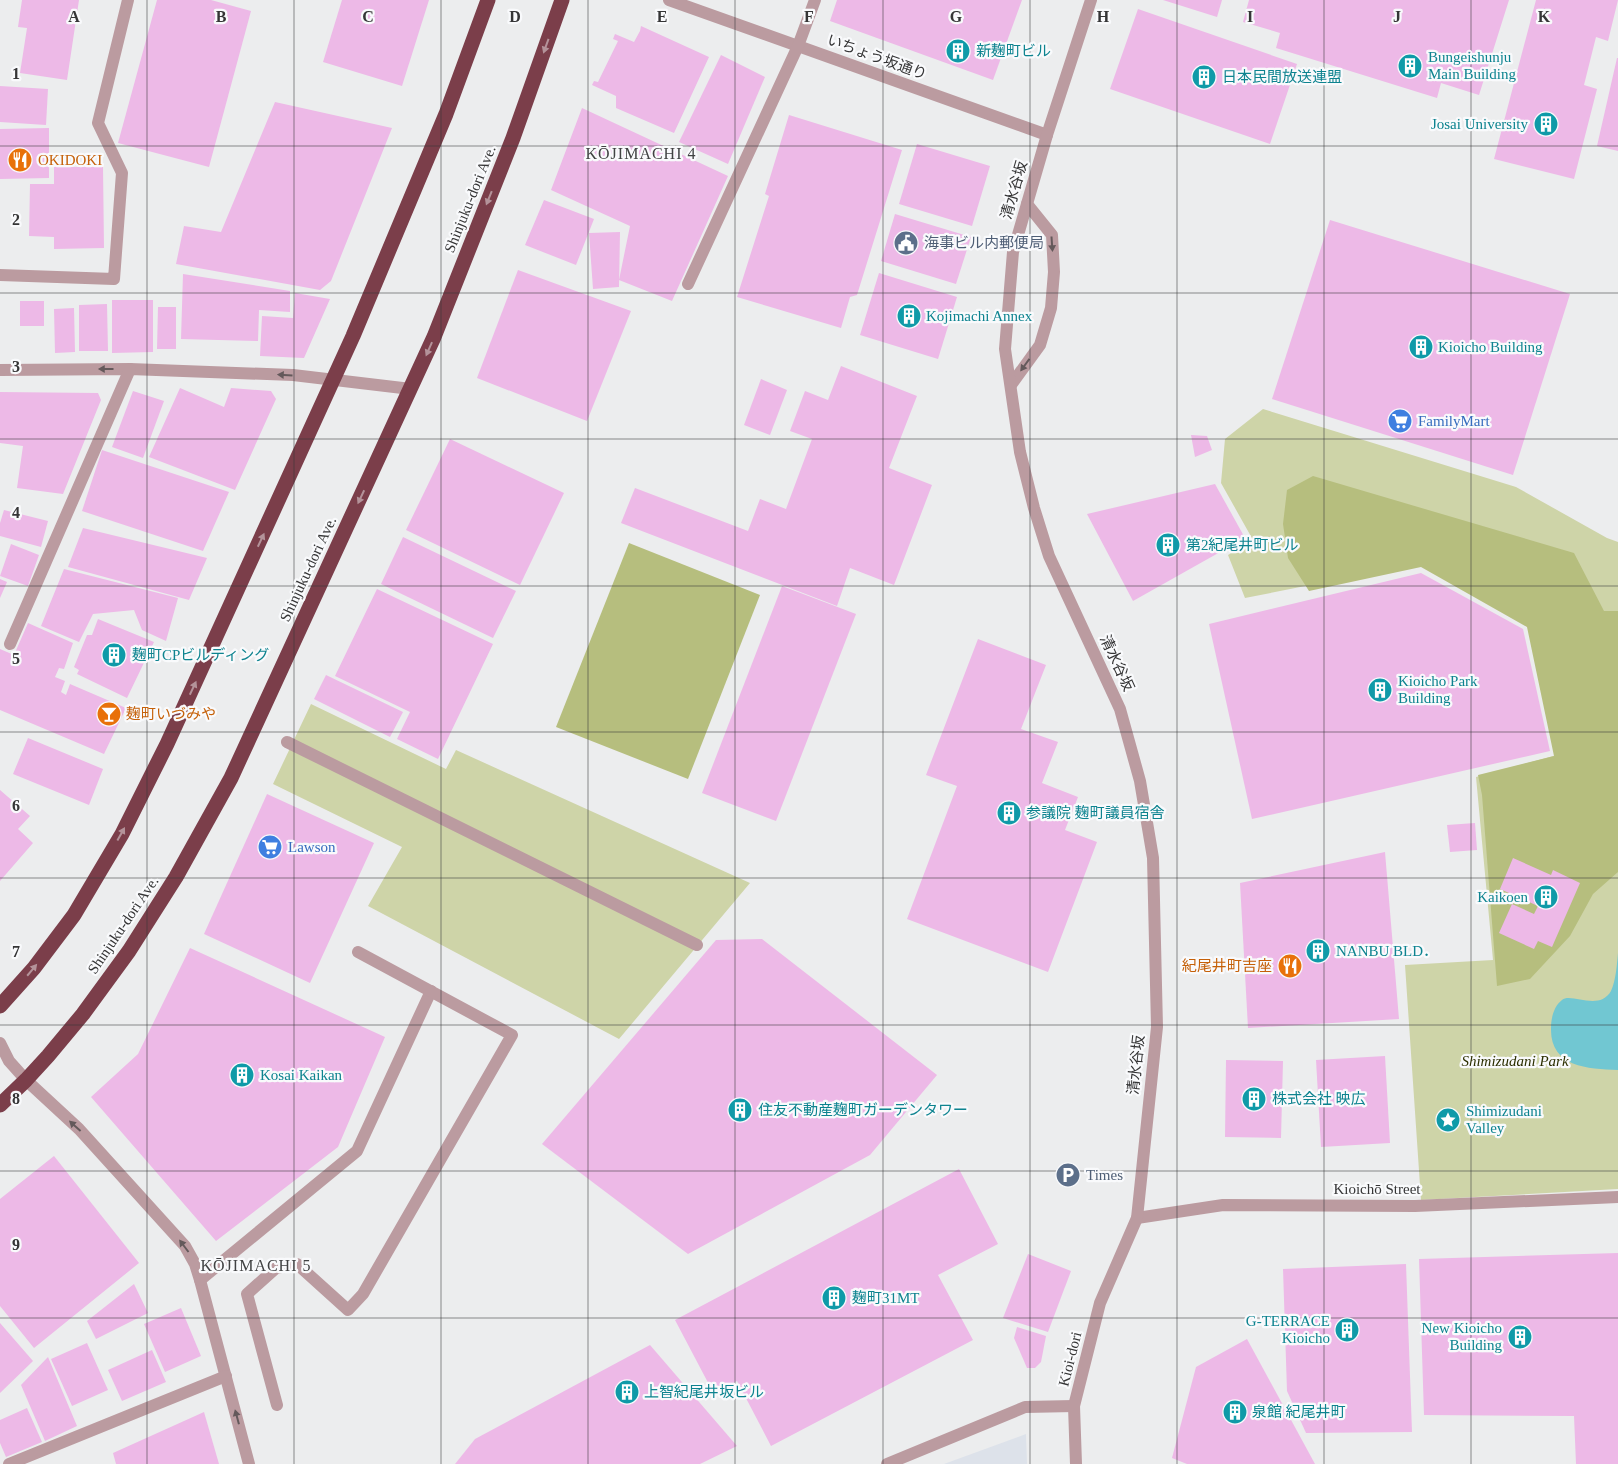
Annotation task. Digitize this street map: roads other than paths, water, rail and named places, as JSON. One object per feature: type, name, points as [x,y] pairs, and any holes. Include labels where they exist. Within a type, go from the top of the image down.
[{"type":"highway","points":[[0,1006],[34,968],[74,915],[122,834],[167,744],[334,381],[446,114],[488,0]]},
{"type":"highway","name":"Shinjuku-dori Ave.","points":[[0,1105],[48,1056],[83,1014],[128,951],[176,877],[231,778],[434,337],[513,138],[562,0]]},
{"type":"street","points":[[0,275],[114,279],[122,173],[98,123],[128,0]]},
{"type":"street","name":"いちょう坂通り","points":[[669,0],[1046,134]]},
{"type":"street","points":[[688,284],[798,46],[814,0]]},
{"type":"street","name":"清水谷坂","points":[[1091,0],[1046,134],[1013,252],[1007,310],[1006,349],[1020,452],[1034,508],[1049,556],[1120,709],[1140,782],[1153,858],[1157,1027],[1137,1218]]},
{"type":"street","points":[[1010,385],[1040,345],[1051,308],[1054,272],[1052,235],[1027,204]]},
{"type":"street","points":[[10,644],[130,369]]},
{"type":"street","points":[[0,370],[130,369],[293,375],[411,389]]},
{"type":"street","points":[[287,742],[697,945]]},
{"type":"street","points":[[277,1405],[247,1294],[276,1268],[297,1264],[348,1310],[363,1294],[512,1035],[358,952]]},
{"type":"street","points":[[200,1280],[357,1152],[431,991]]},
{"type":"street","points":[[0,1043],[9,1061],[26,1080],[79,1130],[185,1246],[195,1264],[200,1280],[249,1464]]},
{"type":"street","name":"Kioichō Street","points":[[1137,1218],[1223,1205],[1415,1206],[1618,1197]]},
{"type":"street","name":"Kioi-dori","points":[[887,1464],[1025,1406],[1074,1406],[1100,1303],[1137,1218]]},
{"type":"street","points":[[9,1464],[226,1376]]},
{"type":"street","points":[[1074,1406],[1076,1464]]},
{"type":"water","points":[[1618,953],[1618,1070],[1583,1067],[1572,1063],[1557,1051],[1552,1041],[1551,1028],[1554,1012],[1559,1003],[1566,998],[1593,1001],[1606,997],[1611,991],[1614,982]]},
{"type":"place","name":"新麹町ビル","points":[[958,51]]},
{"type":"place","name":"Bungeishunju Main Building","points":[[1410,66]]},
{"type":"place","name":"日本民間放送連盟","points":[[1204,77]]},
{"type":"place","name":"Josai University","points":[[1546,124]]},
{"type":"place","name":"OKIDOKI","points":[[20,160]]},
{"type":"place","name":"海事ビル内郵便局","points":[[906,243]]},
{"type":"place","name":"Kojimachi Annex","points":[[909,316]]},
{"type":"place","name":"Kioicho Building","points":[[1421,347]]},
{"type":"place","name":"FamilyMart","points":[[1400,421]]},
{"type":"place","name":"第2紀尾井町ビル","points":[[1168,545]]},
{"type":"place","name":"麹町CPビルディング","points":[[114,655]]},
{"type":"place","name":"Kioicho Park Building","points":[[1380,690]]},
{"type":"place","name":"麹町いづみや","points":[[109,714]]},
{"type":"place","name":"参議院 麹町議員宿舎","points":[[1009,813]]},
{"type":"place","name":"Lawson","points":[[270,847]]},
{"type":"place","name":"Kaikoen","points":[[1546,897]]},
{"type":"place","name":"NANBU BLD．","points":[[1318,951]]},
{"type":"place","name":"紀尾井町吉座","points":[[1290,966]]},
{"type":"place","name":"Kosai Kaikan","points":[[242,1075]]},
{"type":"place","name":"株式会社 映広","points":[[1254,1099]]},
{"type":"place","name":"住友不動産麹町ガーデンタワー","points":[[740,1110]]},
{"type":"place","name":"Shimizudani Valley","points":[[1448,1120]]},
{"type":"place","name":"Times","points":[[1068,1175]]},
{"type":"place","name":"麹町31MT","points":[[834,1298]]},
{"type":"place","name":"G-TERRACE Kioicho","points":[[1347,1330]]},
{"type":"place","name":"New Kioicho Building","points":[[1520,1337]]},
{"type":"place","name":"上智紀尾井坂ビル","points":[[627,1392]]},
{"type":"place","name":"泉館 紀尾井町","points":[[1235,1412]]},
{"type":"district","name":"KŌJIMACHI 4","points":[[641,153]]},
{"type":"district","name":"KŌJIMACHI 5","points":[[256,1265]]},
{"type":"park label","name":"Shimizudani Park","points":[[1515,1061]]}]
